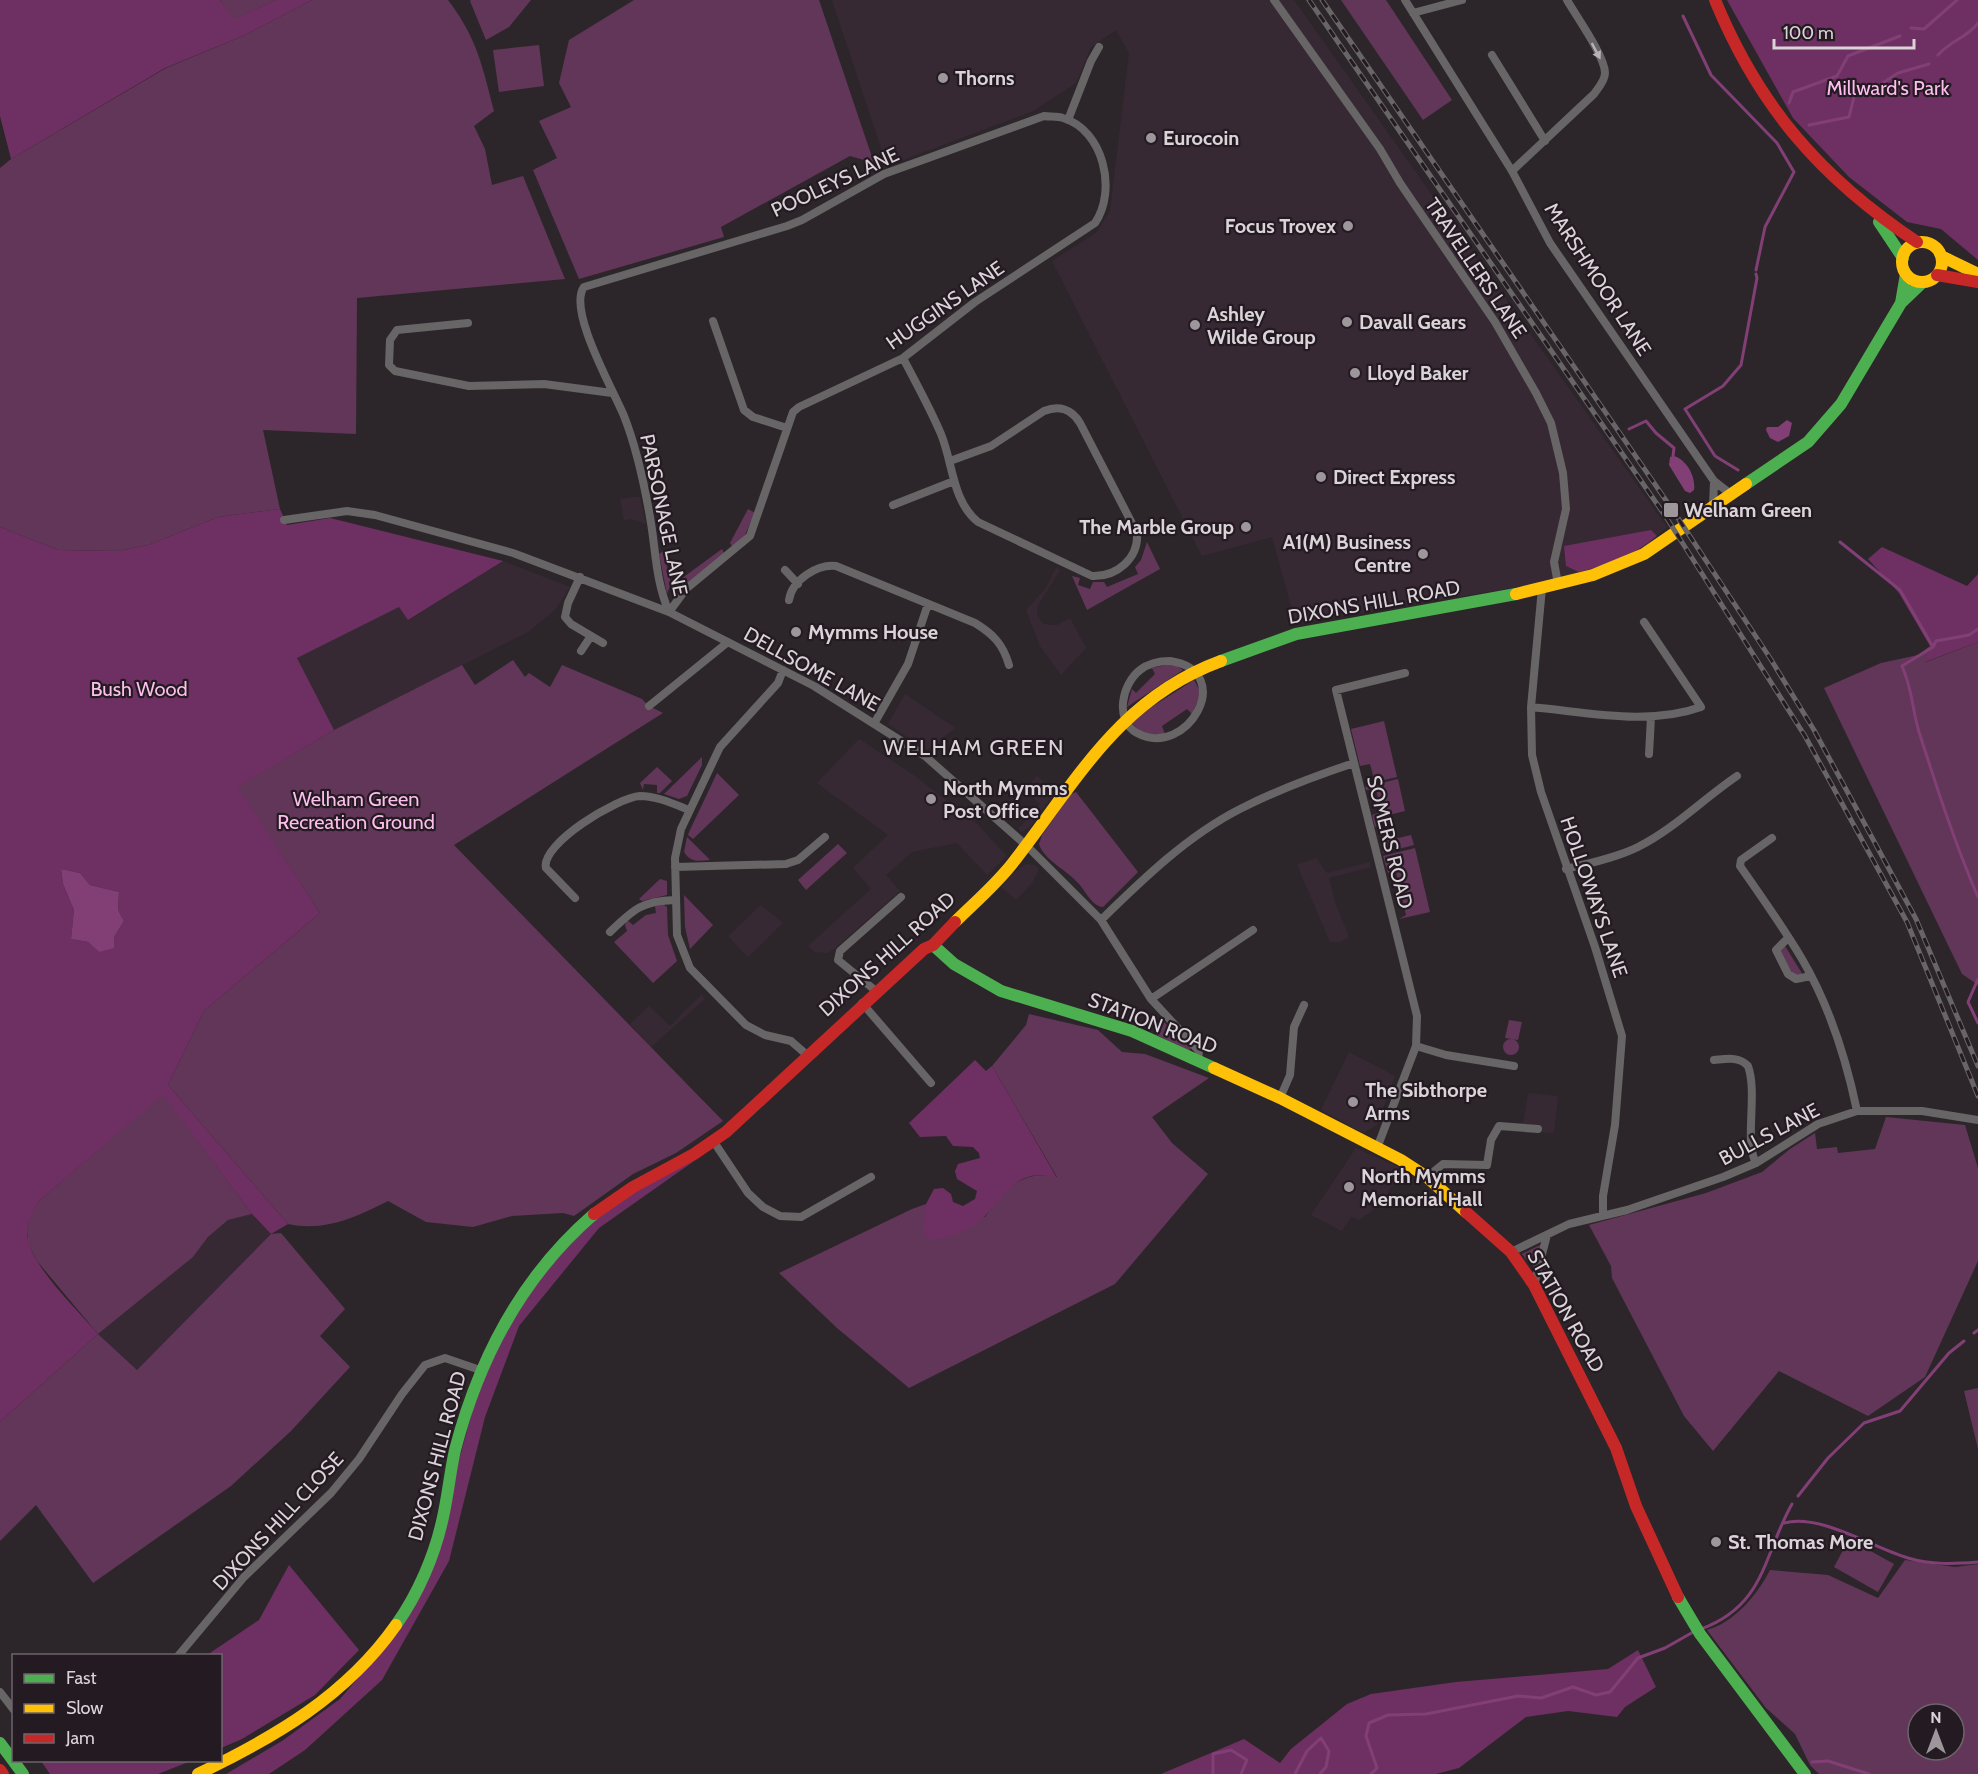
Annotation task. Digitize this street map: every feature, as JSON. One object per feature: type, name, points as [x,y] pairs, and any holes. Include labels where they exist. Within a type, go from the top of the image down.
[{"type":"main road","points":[[1715,0],[1734,45],[1761,92],[1797,142],[1876,218],[1903,258],[1906,274],[1923,282],[1937,275],[1941,269],[1941,256]]},
{"type":"main road","points":[[1876,218],[1917,242],[1932,244],[1941,256],[1978,274]]},
{"type":"main road","points":[[1903,258],[1905,251],[1917,242]]},
{"type":"main road","name":"DIXONS HILL ROAD","points":[[1901,303],[1906,274]]},
{"type":"main road","points":[[1937,275],[1978,282]]},
{"type":"main road","name":"DIXONS HILL ROAD","points":[[222,1761],[301,1719],[338,1693],[387,1640],[404,1614],[424,1572],[440,1525],[466,1407],[480,1371],[497,1335],[538,1272],[576,1231],[612,1200],[714,1142],[862,1003],[924,948],[933,945],[1027,846],[1072,780],[1124,721],[1158,693],[1195,672],[1247,650],[1309,630],[1434,612],[1558,584],[1612,568],[1656,546],[1808,442],[1827,422],[1901,303],[1923,282]]},
{"type":"main road","name":"STATION ROAD","points":[[933,945],[954,964],[1001,991],[1115,1025],[1198,1060],[1280,1098],[1401,1160],[1427,1177],[1511,1251],[1534,1285],[1616,1448],[1674,1590],[1698,1631],[1805,1774]]},
{"type":"main road","points":[[0,1743],[12,1760]]},
{"type":"main road","name":"DIXONS HILL ROAD","points":[[198,1774],[220,1762]]},
{"type":"main road","points":[[0,1770],[3,1774]]},
{"type":"street","name":"TRAVELLERS LANE","points":[[1274,0],[1380,149],[1400,183],[1495,322],[1551,423],[1563,472],[1566,508],[1554,562],[1558,584]]},
{"type":"street","name":"MARSHMOOR LANE","points":[[1405,0],[1512,171],[1550,243],[1714,481],[1731,495]]},
{"type":"street","points":[[1413,13],[1462,0]]},
{"type":"street","points":[[1512,171],[1594,94],[1605,72],[1567,0]]},
{"type":"street","points":[[1068,120],[1091,61],[1099,47]]},
{"type":"street","points":[[1492,55],[1545,141]]},
{"type":"street","name":"POOLEYS LANE","points":[[581,291],[589,285],[802,220],[884,174],[1028,120],[1044,116],[1068,120]]},
{"type":"street","name":"HUGGINS LANE","points":[[669,612],[686,589],[750,536],[789,418],[799,406],[903,358],[975,302],[1095,223],[1101,214],[1104,164],[1092,142],[1068,120]]},
{"type":"street","name":"PARSONAGE LANE","points":[[581,291],[582,313],[612,393],[623,414],[638,465],[651,521],[658,585],[669,612]]},
{"type":"street","points":[[713,321],[744,410],[753,417],[787,428]]},
{"type":"street","points":[[468,323],[397,330],[390,340],[389,365],[395,370],[450,384],[484,387],[544,384],[612,393]]},
{"type":"street","points":[[903,358],[940,432],[964,508],[978,522],[1086,574],[1100,577],[1126,563],[1136,551],[1137,533],[1080,423],[1069,410],[1052,408],[1044,411],[991,446],[950,460]]},
{"type":"street","points":[[893,505],[954,481]]},
{"type":"street","points":[[1709,510],[1714,481]]},
{"type":"street","name":"DELLSOME LANE","points":[[284,520],[338,512],[375,515],[513,553],[669,612],[783,670],[875,722],[948,773],[1027,846],[1101,920],[1151,999],[1198,1051],[1198,1060]]},
{"type":"street","points":[[789,600],[791,592],[798,584],[818,567],[836,566],[987,631],[1004,648],[1009,665]]},
{"type":"street","points":[[785,570],[798,584]]},
{"type":"street","points":[[580,577],[564,614],[570,624],[603,643]]},
{"type":"street","name":"HOLLOWAYS LANE","points":[[1542,588],[1530,734],[1536,775],[1566,869],[1595,947],[1622,1036],[1615,1125],[1603,1196],[1603,1215]]},
{"type":"street","points":[[875,722],[908,664],[928,604]]},
{"type":"street","points":[[1531,707],[1651,717],[1680,714],[1701,707],[1644,622]]},
{"type":"street","points":[[581,651],[591,636]]},
{"type":"street","points":[[649,706],[728,642]]},
{"type":"street","points":[[1170,661],[1188,665],[1203,686],[1202,700],[1197,714],[1186,726],[1163,738],[1153,738],[1134,731],[1124,721],[1123,705],[1126,689],[1140,669],[1150,664],[1170,661]]},
{"type":"street","points":[[783,670],[778,683],[720,747],[689,810],[677,842],[675,900],[680,946],[699,979],[746,1025],[765,1035],[791,1041],[807,1055]]},
{"type":"street","points":[[1354,763],[1336,690],[1405,673]]},
{"type":"street","points":[[1649,754],[1651,717]]},
{"type":"street","name":"SOMERS ROAD","points":[[1101,920],[1167,858],[1215,823],[1239,809],[1305,779],[1354,763],[1417,1016],[1416,1046],[1377,1148]]},
{"type":"street","points":[[1566,869],[1636,848],[1675,824],[1700,802],[1737,776]]},
{"type":"street","points":[[575,898],[546,868],[545,863],[548,855],[579,826],[614,803],[634,797],[656,798],[689,810]]},
{"type":"street","points":[[675,867],[786,864],[798,860],[825,837]]},
{"type":"street","points":[[1772,837],[1741,860],[1740,866],[1811,976],[1832,1022],[1857,1111]]},
{"type":"street","points":[[876,991],[838,960],[840,951],[901,897]]},
{"type":"street","points":[[610,932],[634,909],[644,904],[675,900]]},
{"type":"street","points":[[1151,999],[1253,930]]},
{"type":"street","points":[[1788,938],[1776,950],[1788,974],[1797,979],[1811,976]]},
{"type":"street","points":[[862,1003],[931,1083]]},
{"type":"street","points":[[1280,1098],[1290,1075],[1294,1027],[1304,1005]]},
{"type":"street","points":[[1416,1046],[1446,1055],[1514,1066]]},
{"type":"street","points":[[1714,1060],[1735,1058],[1748,1066],[1753,1129],[1751,1148],[1756,1163]]},
{"type":"street","name":"BULLS LANE","points":[[1511,1251],[1569,1224],[1674,1195],[1756,1163],[1818,1124],[1857,1111],[1922,1111],[1978,1120]]},
{"type":"street","points":[[1427,1177],[1443,1164],[1487,1165],[1491,1140],[1498,1126],[1538,1128]]},
{"type":"street","points":[[714,1142],[736,1171],[748,1193],[764,1207],[780,1216],[801,1217],[871,1177]]},
{"type":"street","points":[[1534,1285],[1547,1235]]},
{"type":"street","name":"DIXONS HILL CLOSE","points":[[180,1654],[244,1577],[331,1493],[359,1459],[402,1394],[425,1365],[445,1358],[480,1371]]},
{"type":"street","points":[[0,1692],[12,1707]]},
{"type":"shaded area","points":[[832,0],[1294,0],[1667,527],[1641,549],[1607,565],[1537,584],[1296,624],[1272,537],[1202,556],[1052,261],[1096,233],[1110,211],[1129,53],[1116,30],[1091,47],[1076,83],[1033,111],[887,166]]},
{"type":"shaded area","points":[[1787,420],[1792,423],[1789,436],[1778,442],[1770,438],[1767,427],[1778,427]]},
{"type":"shaded area","points":[[1674,456],[1687,465],[1692,475],[1694,490],[1690,493],[1685,491],[1669,465],[1670,457]]},
{"type":"shaded area","points":[[640,497],[646,524],[631,519],[624,520],[620,499]]},
{"type":"shaded area","points":[[503,561],[570,587],[555,610],[528,632],[334,730],[297,658],[399,607],[409,620]]},
{"type":"shaded area","points":[[1056,568],[1060,570],[1038,605],[1037,614],[1042,623],[1049,625],[1057,625],[1070,618],[1086,648],[1061,675],[1040,646],[1026,610],[1046,588]]},
{"type":"shaded area","points":[[905,694],[955,728],[927,750],[888,724]]},
{"type":"shaded area","points":[[859,739],[915,776],[977,824],[1007,856],[987,875],[957,843],[912,852],[886,875],[900,891],[833,950],[827,953],[815,952],[808,946],[871,889],[853,868],[888,835],[817,783]]},
{"type":"shaded area","points":[[1037,776],[1055,792],[1031,826],[1022,832],[1018,829],[1040,804],[1025,790]]},
{"type":"shaded area","points":[[1316,858],[1327,873],[1370,862],[1371,867],[1329,878],[1335,902],[1349,937],[1340,942],[1330,942],[1297,865]]},
{"type":"shaded area","points":[[1027,864],[1039,869],[1032,883],[1016,900],[1001,887],[1019,868]]},
{"type":"shaded area","points":[[61,869],[80,873],[90,885],[119,892],[118,910],[124,921],[114,937],[114,948],[99,952],[88,942],[71,939],[74,910],[63,884]]},
{"type":"shaded area","points":[[761,905],[783,923],[748,957],[728,936]]},
{"type":"shaded area","points":[[702,994],[704,1000],[651,1047],[630,1024],[649,1006],[670,1026]]},
{"type":"shaded area","points":[[1349,1052],[1395,1076],[1377,1125],[1363,1133],[1321,1110]]},
{"type":"shaded area","points":[[1528,1093],[1558,1096],[1554,1133],[1503,1129],[1523,1125]]},
{"type":"shaded area","points":[[1356,1148],[1401,1168],[1382,1204],[1359,1220],[1351,1217],[1342,1231],[1311,1215]]},
{"type":"shaded area","points":[[252,1214],[271,1234],[137,1370],[98,1334],[193,1257],[208,1237],[228,1220]]},
{"type":"green space","points":[[0,0],[220,0],[234,19],[276,0],[312,0],[243,36],[165,68],[11,159],[0,116]]},
{"type":"green space","points":[[220,0],[276,0],[233,20]]},
{"type":"green space","points":[[312,0],[448,0],[472,40],[482,66],[494,111],[474,126],[485,149],[492,185],[523,176],[565,279],[357,298],[356,434],[263,430],[280,509],[218,517],[148,545],[118,551],[58,550],[0,527],[0,168],[11,159],[166,68],[243,36]]},
{"type":"green space","points":[[471,0],[531,0],[509,27],[486,40]]},
{"type":"green space","points":[[634,0],[819,0],[874,163],[850,156],[721,227],[724,237],[579,279],[533,170],[557,158],[539,121],[571,107],[559,83],[569,40]]},
{"type":"green space","points":[[1341,0],[1386,0],[1452,100],[1423,120]]},
{"type":"green space","name":"Millward's Park","points":[[1727,0],[1978,0],[1978,260],[1941,229],[1907,222],[1849,177],[1793,118]]},
{"type":"green space","points":[[539,45],[544,86],[499,92],[493,50]]},
{"type":"green space","name":"Bush Wood","points":[[280,509],[287,525],[330,518],[503,561],[408,620],[399,607],[297,658],[334,730],[238,787],[320,913],[204,1011],[168,1085],[288,1224],[271,1234],[252,1214],[163,1095],[39,1201],[33,1212],[27,1232],[35,1258],[55,1286],[98,1334],[0,1422],[0,527],[58,550],[118,551],[148,545],[218,517]],"holes":[[[61,869],[80,873],[90,885],[119,892],[118,910],[124,921],[114,937],[99,952],[88,942],[71,939],[74,910],[63,884]]]},
{"type":"green space","points":[[748,509],[755,513],[745,535],[733,548],[730,543]]},
{"type":"green space","points":[[1651,530],[1657,536],[1639,549],[1620,558],[1579,572],[1566,566],[1564,546]]},
{"type":"green space","points":[[1147,542],[1160,569],[1087,610],[1072,576],[1080,578],[1078,585],[1090,589],[1093,582],[1104,582],[1107,587],[1138,574],[1135,567],[1141,560]]},
{"type":"green space","points":[[1882,547],[1967,586],[1978,574],[1978,642],[1925,662],[1930,646],[1899,593],[1868,559]]},
{"type":"green space","points":[[722,549],[724,553],[678,593],[674,584]]},
{"type":"green space","points":[[663,551],[671,583],[667,594],[659,554]]},
{"type":"green space","points":[[1978,642],[1978,985],[1962,974],[1824,688],[1881,663],[1918,655],[1930,646],[1926,662]]},
{"type":"green space","name":"Welham Green Recreation Ground","points":[[513,660],[525,677],[529,673],[550,687],[562,665],[642,699],[649,706],[663,713],[454,845],[723,1121],[676,1153],[633,1174],[574,1216],[563,1213],[512,1216],[473,1227],[426,1222],[388,1201],[340,1222],[315,1226],[288,1224],[168,1085],[204,1011],[320,913],[237,787],[334,730],[462,665],[475,685]]},
{"type":"green space","points":[[1177,666],[1183,670],[1127,707],[1132,689],[1136,693],[1155,674],[1152,668]]},
{"type":"green space","points":[[1194,680],[1201,693],[1192,714],[1187,709],[1162,726],[1165,734],[1143,735],[1132,723],[1150,708]]},
{"type":"green space","points":[[1384,721],[1397,777],[1375,782],[1370,764],[1360,766],[1351,729]]},
{"type":"green space","points":[[702,757],[702,765],[687,796],[679,799],[664,794]]},
{"type":"green space","points":[[657,767],[672,781],[660,793],[657,793],[657,785],[644,784],[643,790],[640,783]]},
{"type":"green space","points":[[717,773],[739,795],[693,839],[688,835],[689,832]]},
{"type":"green space","points":[[1398,779],[1405,811],[1381,817],[1382,825],[1375,827],[1372,815],[1381,812],[1376,789],[1366,790],[1365,787]]},
{"type":"green space","points":[[1076,792],[1138,872],[1103,907],[1095,904],[1076,881],[1050,860],[1039,844],[1042,835],[1071,794]]},
{"type":"green space","points":[[1411,835],[1414,845],[1383,853],[1381,842]]},
{"type":"green space","points":[[687,837],[710,860],[696,861],[687,856],[684,852]]},
{"type":"green space","points":[[838,844],[847,853],[806,890],[798,880]]},
{"type":"green space","points":[[1415,848],[1430,912],[1399,919],[1406,915],[1396,872],[1388,873],[1383,856]]},
{"type":"green space","points":[[660,879],[667,881],[667,895],[642,901],[639,899]]},
{"type":"green space","points":[[684,895],[713,925],[690,949],[685,927]]},
{"type":"green space","points":[[655,906],[667,907],[668,935],[677,961],[653,983],[614,942],[627,931],[625,925],[627,920],[633,925],[646,915],[656,913]]},
{"type":"green space","points":[[1785,946],[1803,975],[1793,975],[1779,951]]},
{"type":"green space","points":[[1029,1014],[1098,1030],[1122,1052],[1145,1054],[1209,1078],[1152,1117],[1172,1143],[1208,1174],[1115,1284],[909,1388],[837,1328],[779,1273],[926,1204],[926,1221],[985,1217],[1007,1190],[1023,1179],[1044,1175],[1057,1177],[992,1066],[1026,1025]]},
{"type":"green space","points":[[1509,1020],[1522,1022],[1518,1040],[1505,1038]]},
{"type":"green space","points":[[1164,1022],[1191,1048],[1189,1051],[1155,1034]]},
{"type":"green space","points":[[1511,1039],[1519,1047],[1511,1055],[1503,1047]]},
{"type":"green space","points":[[975,1060],[986,1071],[992,1066],[1057,1178],[1044,1175],[1023,1179],[1015,1184],[973,1226],[953,1235],[931,1240],[923,1233],[926,1204],[934,1189],[943,1188],[951,1194],[953,1202],[963,1206],[975,1199],[977,1191],[957,1179],[955,1171],[958,1164],[980,1158],[979,1153],[973,1147],[953,1146],[946,1136],[920,1137],[909,1123]]},
{"type":"green space","points":[[163,1094],[252,1214],[228,1220],[208,1237],[193,1257],[98,1334],[37,1261],[28,1243],[27,1230],[30,1217],[39,1201]]},
{"type":"green space","points":[[1886,1117],[1965,1125],[1978,1168],[1978,1261],[1925,1377],[1868,1416],[1779,1371],[1713,1451],[1684,1416],[1612,1278],[1611,1266],[1589,1225],[1706,1193],[1762,1172],[1790,1149],[1815,1133],[1817,1149],[1837,1147],[1838,1153],[1875,1149]]},
{"type":"green space","points":[[697,1159],[599,1228],[519,1326],[485,1417],[449,1561],[382,1680],[305,1750],[269,1774],[226,1774],[282,1741],[340,1699],[400,1630],[457,1467],[482,1376],[501,1335],[556,1255],[588,1225],[628,1194]]},
{"type":"green space","points":[[281,1233],[345,1309],[320,1336],[350,1367],[291,1431],[231,1486],[93,1583],[36,1505],[0,1541],[0,1422],[98,1334],[137,1370],[271,1234]]},
{"type":"green space","points":[[1540,1245],[1534,1269],[1531,1261],[1528,1262],[1522,1254]]},
{"type":"green space","points":[[1978,1388],[1978,1449],[1964,1391]]},
{"type":"green space","points":[[1849,1539],[1894,1564],[1878,1592],[1834,1567]]},
{"type":"green space","points":[[1905,1560],[1955,1567],[1978,1564],[1978,1774],[1819,1774],[1810,1765],[1795,1734],[1766,1708],[1707,1630],[1736,1614],[1759,1589],[1770,1570],[1828,1575],[1878,1598]]},
{"type":"green space","points":[[289,1565],[359,1650],[315,1695],[242,1739],[222,1748],[222,1654],[208,1654],[259,1620]]},
{"type":"green space","points":[[1638,1650],[1656,1687],[1625,1707],[1617,1717],[1568,1711],[1526,1717],[1459,1768],[1436,1774],[1161,1774],[1244,1739],[1280,1763],[1291,1749],[1347,1704],[1371,1694],[1456,1682],[1608,1669]]},
{"type":"green space","points":[[42,1762],[188,1762],[158,1774],[50,1774]]},
{"type":"waterway","points":[[1911,28],[1924,29],[1957,0]]},
{"type":"waterway","points":[[1683,16],[1711,75],[1777,143],[1794,172],[1765,227],[1756,270]]},
{"type":"waterway","points":[[1938,55],[1978,23]]},
{"type":"waterway","points":[[1789,103],[1793,92],[1837,76],[1848,56],[1900,36]]},
{"type":"waterway","points":[[1809,125],[1849,117],[1855,93],[1866,94],[1898,73],[1929,64]]},
{"type":"waterway","points":[[1738,470],[1715,456],[1685,409],[1723,386],[1741,365],[1756,274]]},
{"type":"waterway","points":[[1629,429],[1646,421],[1674,448],[1673,456]]},
{"type":"waterway","points":[[1840,542],[1900,590],[1933,647]]},
{"type":"waterway","points":[[1978,629],[1969,635],[1936,641],[1933,647],[1902,666],[1919,732],[1954,836],[1978,897]]},
{"type":"waterway","points":[[1978,979],[1968,1002],[1978,1023]]},
{"type":"waterway","points":[[1974,1333],[1978,1330]]},
{"type":"waterway","points":[[1798,1496],[1828,1458],[1864,1423],[1900,1411],[1949,1353],[1964,1341]]},
{"type":"waterway","points":[[1701,1629],[1722,1619],[1739,1607],[1751,1592],[1768,1560],[1792,1504]]},
{"type":"waterway","points":[[1784,1523],[1798,1521],[1830,1527],[1894,1553],[1925,1562],[1978,1562]]},
{"type":"waterway","points":[[1371,1774],[1377,1768],[1366,1736],[1369,1723],[1388,1715],[1426,1714],[1518,1696],[1541,1698],[1573,1687],[1596,1695],[1610,1692],[1638,1658],[1665,1648],[1695,1631]]},
{"type":"waterway","points":[[1295,1774],[1307,1751],[1321,1738],[1329,1751],[1326,1767],[1320,1774]]},
{"type":"waterway","points":[[1213,1774],[1213,1754],[1231,1750],[1247,1760],[1241,1774]]},
{"type":"waterway","points":[[1812,1762],[1828,1761],[1869,1774]]},
{"type":"railway","points":[[1309,0],[1666,517],[1805,736],[1907,922],[1978,1096]]},
{"type":"railway","points":[[1322,0],[1674,512],[1770,658],[1814,730],[1916,919],[1978,1066]]},
{"type":"traffic: fast","points":[[1879,222],[1903,258]]},
{"type":"traffic: fast","points":[[1901,303],[1906,274]]},
{"type":"traffic: fast","points":[[1746,484],[1808,442],[1841,404],[1901,303],[1923,282]]},
{"type":"traffic: fast","points":[[1221,661],[1296,634],[1516,594]]},
{"type":"traffic: fast","points":[[933,945],[954,964],[1001,991],[1132,1031],[1214,1068]]},
{"type":"traffic: fast","points":[[396,1625],[418,1587],[435,1546],[445,1509],[455,1450],[465,1416],[491,1351],[506,1321],[545,1264],[594,1214]]},
{"type":"traffic: fast","points":[[1678,1597],[1700,1634],[1805,1774]]},
{"type":"traffic: fast","points":[[0,1743],[12,1759]]},
{"type":"traffic: fast","points":[[14,1762],[23,1774]]},
{"type":"traffic: slow","points":[[1922,242],[1936,248],[1942,262],[1936,276],[1922,282],[1908,276],[1902,262],[1908,248],[1922,242]]},
{"type":"traffic: slow","points":[[1941,256],[1978,274]]},
{"type":"traffic: slow","points":[[1516,594],[1593,575],[1644,554],[1746,484]]},
{"type":"traffic: slow","points":[[955,922],[1008,868],[1103,744],[1128,719],[1155,696],[1186,677],[1221,661]]},
{"type":"traffic: slow","points":[[1214,1068],[1280,1098],[1401,1160],[1427,1177],[1466,1212]]},
{"type":"traffic: slow","points":[[198,1774],[281,1729],[332,1694],[355,1673],[396,1625]]},
{"type":"traffic: jam","points":[[1715,0],[1752,74],[1796,137],[1822,166],[1851,192],[1917,242]]},
{"type":"traffic: jam","points":[[1937,275],[1978,282]]},
{"type":"traffic: jam","points":[[594,1214],[633,1187],[694,1154],[726,1132],[924,949],[933,945],[955,922]]},
{"type":"traffic: jam","points":[[1466,1212],[1511,1252],[1534,1285],[1616,1448],[1636,1506],[1678,1597]]},
{"type":"traffic: jam","points":[[0,1770],[3,1774]]},
{"type":"place","name":"Thorns","points":[[943,78]]},
{"type":"place","name":"Eurocoin","points":[[1151,138]]},
{"type":"place","name":"Focus Trovex","points":[[1348,226]]},
{"type":"place","name":"Davall Gears","points":[[1347,322]]},
{"type":"place","name":"Ashley Wilde Group","points":[[1195,325]]},
{"type":"place","name":"Lloyd Baker","points":[[1355,373]]},
{"type":"place","name":"Direct Express","points":[[1321,477]]},
{"type":"place","name":"Welham Green","points":[[1671,510]]},
{"type":"place","name":"The Marble Group","points":[[1246,527]]},
{"type":"place","name":"A1(M) Business Centre","points":[[1423,554]]},
{"type":"place","name":"Mymms House","points":[[796,632]]},
{"type":"place","name":"North Mymms Post Office","points":[[931,799]]},
{"type":"place","name":"The Sibthorpe Arms","points":[[1353,1102]]},
{"type":"place","name":"North Mymms Memorial Hall","points":[[1349,1187]]},
{"type":"place","name":"St. Thomas More","points":[[1716,1542]]},
{"type":"district","name":"WELHAM GREEN","points":[[974,747]]}]
